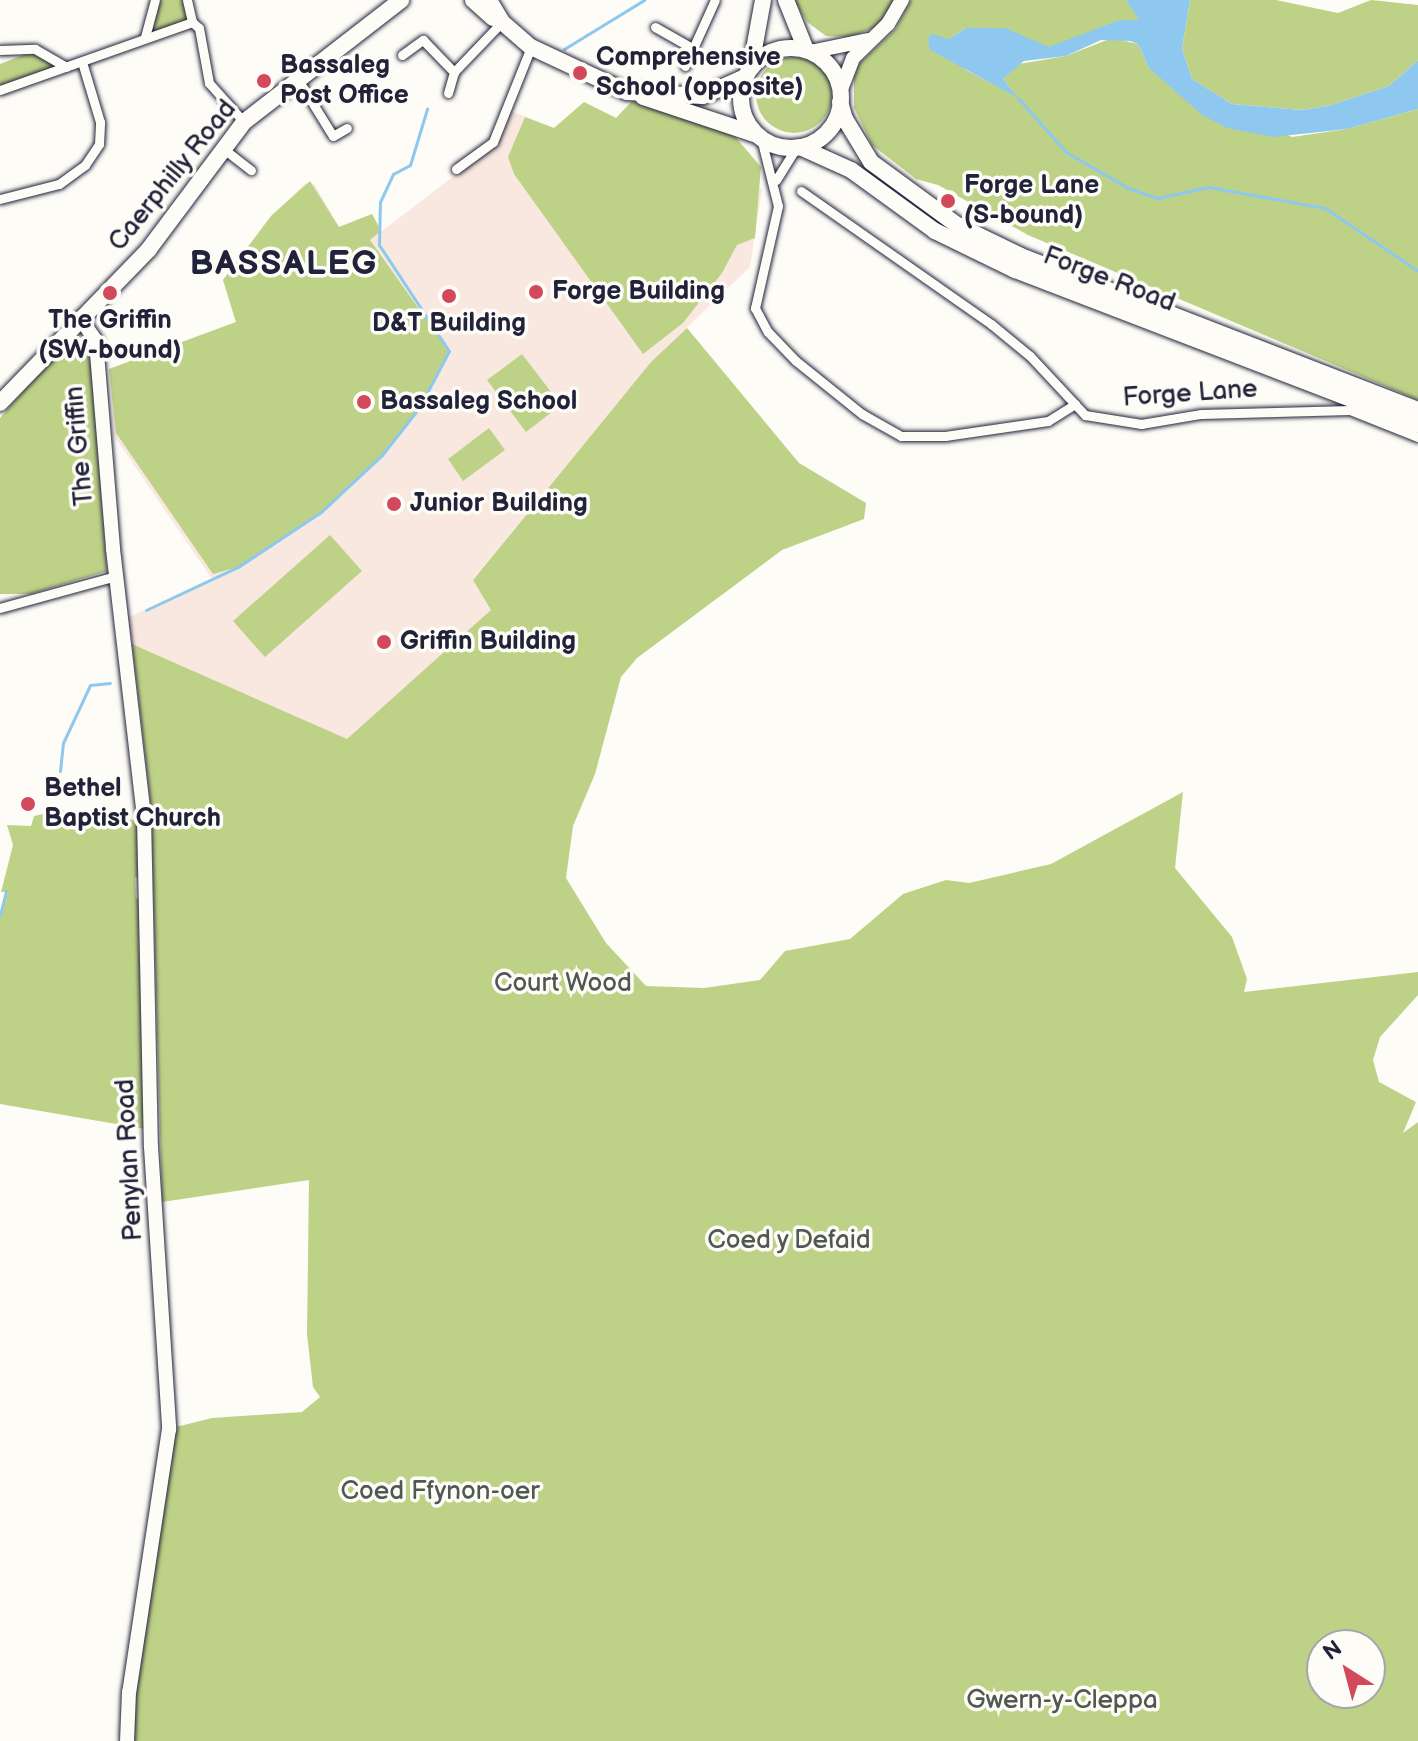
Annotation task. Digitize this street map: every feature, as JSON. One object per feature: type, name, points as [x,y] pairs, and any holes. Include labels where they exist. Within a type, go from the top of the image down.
[{"type":"main road","name":"Caerphilly Road","points":[[0,403],[149,249],[244,122],[296,78],[401,0]]},
{"type":"main road","points":[[473,0],[531,47],[580,73],[760,137],[799,147],[830,128],[840,97],[830,67],[808,51],[786,0]]},
{"type":"main road","points":[[489,0],[502,22]]},
{"type":"main road","points":[[760,137],[742,109],[763,0]]},
{"type":"main road","points":[[634,93],[703,96],[748,72],[776,50],[808,51]]},
{"type":"main road","name":"Forge Road","points":[[840,97],[871,162],[957,225],[1021,256],[1418,410]]},
{"type":"main road","name":"Forge Road","points":[[799,147],[851,170],[935,231],[1015,270],[1418,425]]},
{"type":"street","points":[[145,37],[155,0]]},
{"type":"street","points":[[187,0],[192,22],[199,28],[209,83],[244,122]]},
{"type":"street","points":[[685,66],[715,0]]},
{"type":"street","points":[[840,97],[846,69],[868,40],[888,24],[902,0]]},
{"type":"street","points":[[0,90],[192,22]]},
{"type":"street","points":[[448,93],[454,72],[502,22]]},
{"type":"street","points":[[655,27],[692,48]]},
{"type":"street","points":[[402,55],[423,40],[454,72]]},
{"type":"street","points":[[808,51],[868,40]]},
{"type":"street","points":[[456,169],[493,142],[531,47]]},
{"type":"street","points":[[0,50],[35,49],[66,67]]},
{"type":"street","points":[[0,199],[59,184],[85,165],[99,144],[100,122],[82,62]]},
{"type":"street","points":[[296,78],[333,136],[347,128]]},
{"type":"street","points":[[760,137],[776,180],[778,206],[755,308],[768,332],[796,361],[884,429],[917,438],[1048,421],[1075,404]]},
{"type":"street","points":[[776,180],[799,147]]},
{"type":"street","points":[[225,150],[251,170]]},
{"type":"street","name":"Forge Lane","points":[[801,191],[991,324],[1075,404],[1100,421],[1141,424],[1201,414],[1350,410],[1418,437]]},
{"type":"street","name":"The Griffin","points":[[80,318],[96,341],[116,576]]},
{"type":"street","points":[[0,608],[116,576]]},
{"type":"street","name":"Penylan Road","points":[[116,576],[144,817],[151,1147],[169,1429],[129,1692],[127,1741]]},
{"type":"shaded area","name":"Bassaleg School","points":[[584,102],[762,189],[750,267],[651,362],[473,579],[492,610],[347,740],[132,644],[127,618],[212,579],[114,436],[109,369],[236,322],[223,280],[271,216],[306,183],[315,185],[339,227],[372,214],[382,231],[496,144],[508,110],[554,128]]},
{"type":"green space","points":[[155,0],[187,0],[192,22],[145,37]]},
{"type":"green space","points":[[794,0],[895,0],[876,27],[849,37],[826,36],[807,22]]},
{"type":"green space","points":[[911,0],[1126,0],[1140,20],[1049,48],[966,28],[949,39],[928,40],[966,70],[1016,96],[1003,79],[1019,64],[1066,56],[1112,38],[1138,44],[1149,68],[1170,85],[1292,137],[1347,129],[1418,109],[1418,400],[1028,235],[938,185],[916,179],[872,145],[854,108],[854,78],[859,64],[896,29]]},
{"type":"green space","points":[[1190,0],[1276,0],[1338,13],[1371,0],[1418,5],[1418,60],[1389,86],[1328,106],[1301,110],[1232,104],[1192,79],[1182,49]]},
{"type":"green space","points":[[16,47],[35,49],[66,67],[0,90],[0,64],[23,55]]},
{"type":"green space","points":[[794,57],[808,60],[821,68],[829,81],[832,95],[829,109],[821,122],[808,130],[794,133],[780,130],[767,122],[759,109],[756,95],[759,81],[767,68],[780,60]]},
{"type":"green space","points":[[632,101],[732,133],[761,167],[755,238],[737,245],[722,273],[683,323],[643,354],[514,174],[508,157],[525,117],[554,128],[584,102],[616,118]]},
{"type":"green space","points":[[310,181],[339,227],[372,214],[381,231],[370,240],[449,351],[419,408],[382,455],[321,512],[238,567],[213,574],[116,433],[109,369],[236,322],[223,280],[271,216]]},
{"type":"green space","points":[[687,328],[799,463],[866,503],[864,519],[782,550],[637,658],[621,677],[595,774],[573,826],[566,878],[606,943],[646,986],[704,988],[760,980],[785,951],[850,939],[903,894],[946,880],[969,883],[1051,864],[1183,792],[1175,868],[1232,937],[1247,979],[1244,992],[1418,972],[1418,995],[1380,1037],[1373,1060],[1379,1082],[1416,1102],[1403,1133],[1418,1122],[1418,1741],[132,1741],[135,1689],[176,1427],[212,1418],[302,1412],[320,1397],[313,1387],[307,1334],[309,1180],[162,1202],[151,806],[132,644],[347,739],[491,610],[473,580],[651,362]]},
{"type":"green space","points":[[83,340],[91,353],[107,571],[31,594],[0,594],[0,418],[57,352]]},
{"type":"green space","points":[[522,354],[561,405],[526,432],[487,380]]},
{"type":"green space","points":[[489,428],[505,450],[463,481],[448,459]]},
{"type":"green space","points":[[330,535],[362,571],[265,657],[233,621]]},
{"type":"green space","points":[[61,810],[141,821],[143,876],[135,878],[136,898],[143,900],[145,1129],[0,1104],[0,915],[6,892],[1,892],[13,845],[7,825],[31,826],[34,816]]},
{"type":"water","points":[[1126,0],[1190,0],[1182,49],[1192,79],[1232,104],[1301,110],[1328,106],[1389,86],[1418,60],[1418,109],[1347,129],[1273,137],[1227,128],[1202,115],[1149,68],[1138,44],[1130,41],[1101,40],[1066,56],[1024,61],[1003,79],[1018,98],[930,50],[928,40],[931,34],[949,39],[966,28],[1005,28],[1049,47],[1119,20],[1139,20]]},
{"type":"waterway","points":[[564,49],[644,0]]},
{"type":"waterway","points":[[1018,98],[1066,152],[1128,188],[1157,198],[1209,187],[1325,208],[1418,271]]},
{"type":"waterway","points":[[146,610],[238,567],[321,512],[382,455],[419,408],[449,351],[379,245],[380,202],[393,174],[410,165],[427,109]]},
{"type":"waterway","points":[[60,771],[63,743],[90,685],[110,683]]},
{"type":"waterway","points":[[0,915],[6,891]]},
{"type":"place","name":"Comprehensive School (opposite)","points":[[580,73]]},
{"type":"place","name":"Bassaleg Post Office","points":[[264,81]]},
{"type":"place","name":"Forge Lane (S-bound)","points":[[948,201]]},
{"type":"place","name":"Forge Building","points":[[536,292]]},
{"type":"place","name":"The Griffin (SW-bound)","points":[[110,293]]},
{"type":"place","name":"D&T Building","points":[[449,296]]},
{"type":"place","name":"Bassaleg School","points":[[364,402]]},
{"type":"place","name":"Junior Building","points":[[394,504]]},
{"type":"place","name":"Griffin Building","points":[[384,642]]},
{"type":"place","name":"Bethel Baptist Church","points":[[28,804]]},
{"type":"district","name":"BASSALEG","points":[[284,264]]},
{"type":"park label","name":"Court Wood","points":[[563,984]]},
{"type":"park label","name":"Coed y Defaid","points":[[789,1241]]},
{"type":"park label","name":"Coed Ffynon-oer","points":[[440,1492]]},
{"type":"park label","name":"Gwern-y-Cleppa","points":[[1062,1701]]}]
